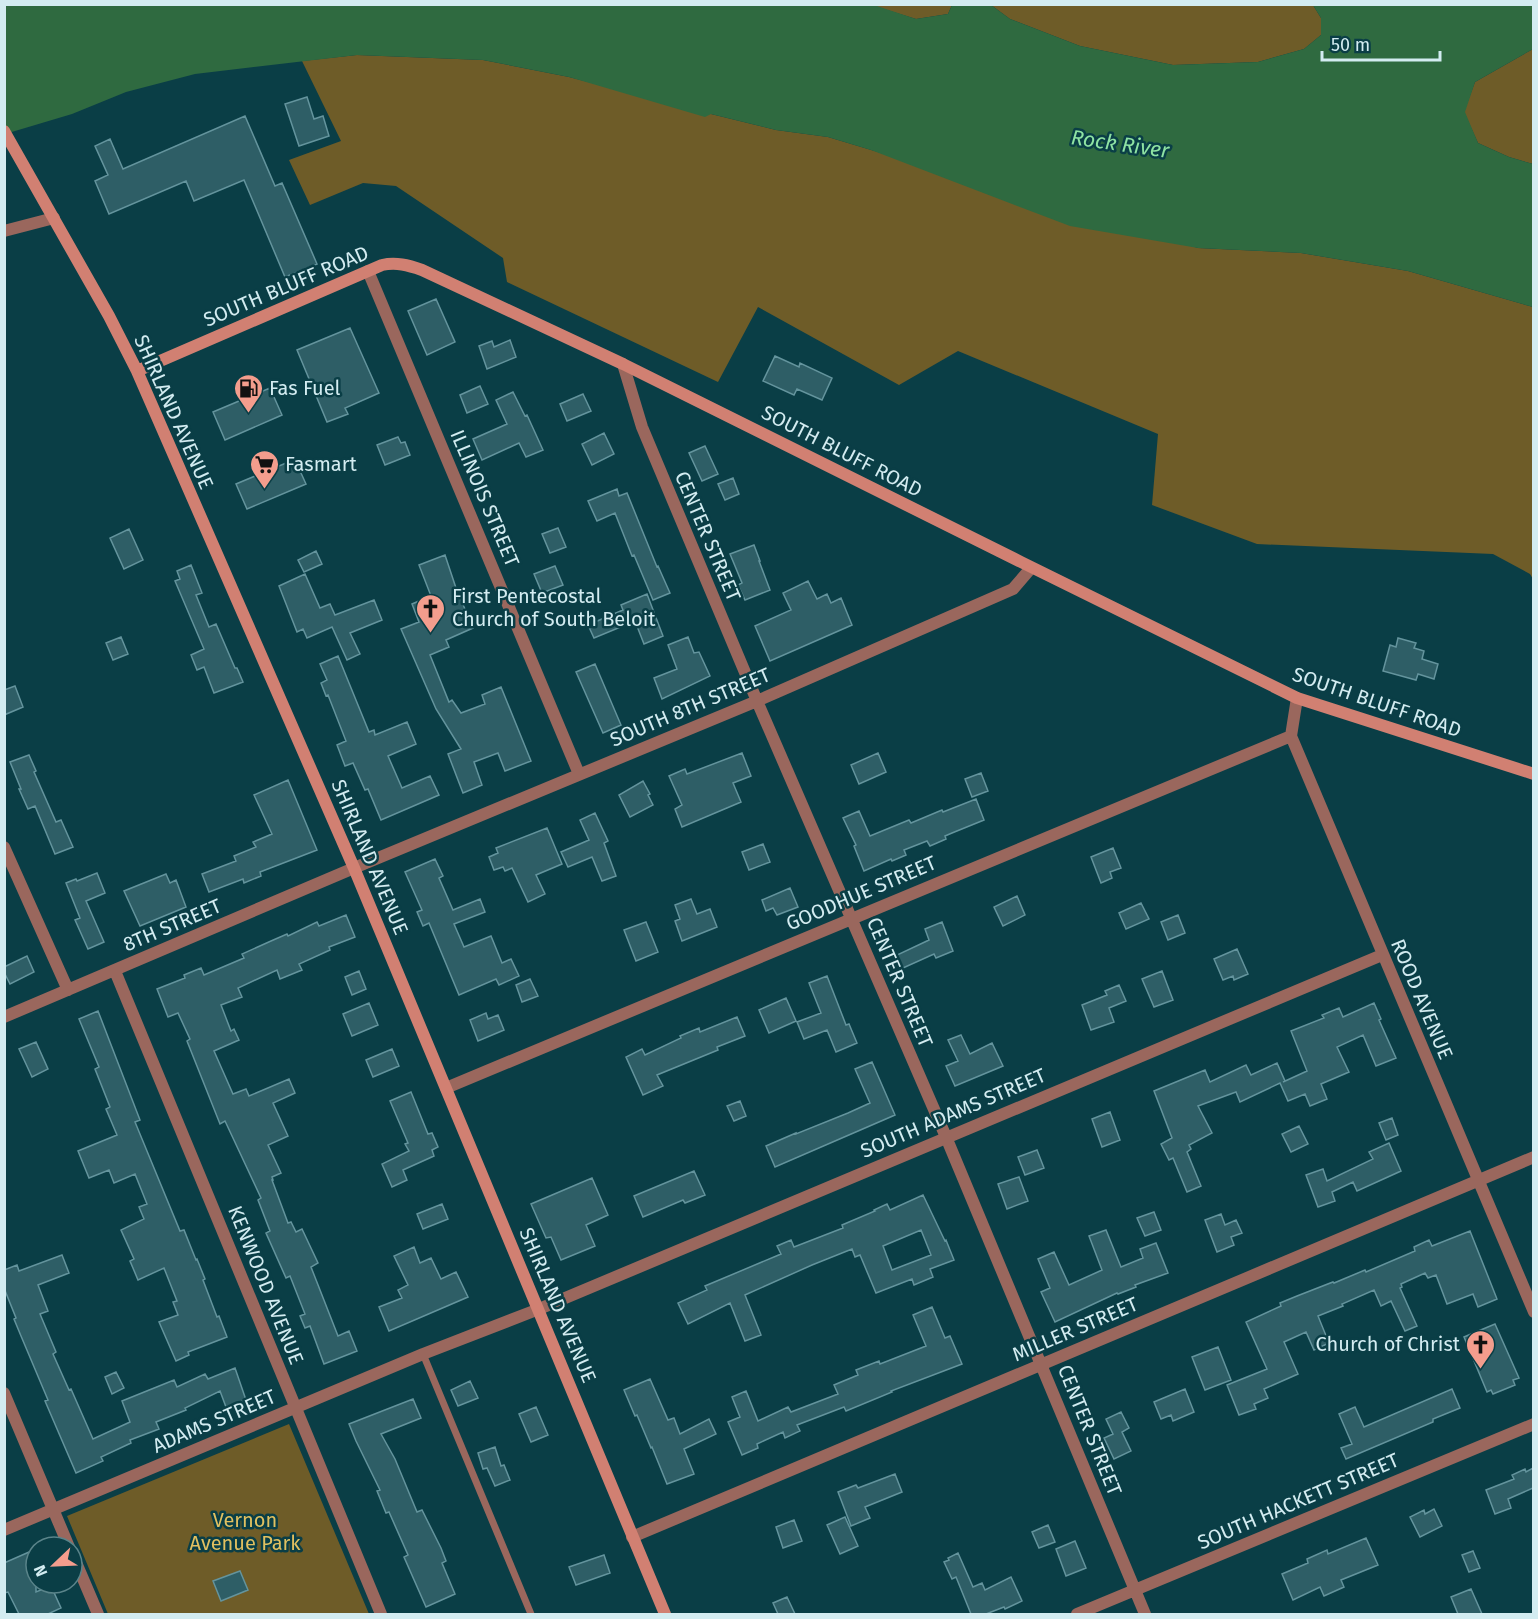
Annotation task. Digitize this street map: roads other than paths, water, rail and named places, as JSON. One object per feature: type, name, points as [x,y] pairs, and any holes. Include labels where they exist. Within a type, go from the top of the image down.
[{"type":"street","name":"SHIRLAND AVENUE","points":[[4,131],[109,316],[137,371],[354,868],[665,1614]]},
{"type":"street","points":[[4,231],[54,218]]},
{"type":"street","name":"SOUTH BLUFF ROAD","points":[[137,371],[382,265],[398,264],[422,270],[623,364],[1297,698],[1533,774]]},
{"type":"street","name":"ILLINOIS STREET","points":[[368,271],[579,774]]},
{"type":"street","name":"CENTER STREET","points":[[623,364],[642,427],[757,701],[946,1137],[1145,1614]]},
{"type":"street","name":"SOUTH 8TH STREET","points":[[354,868],[757,701],[1013,589],[1031,568]]},
{"type":"street","points":[[1291,736],[1297,698]]},
{"type":"street","name":"GOODHUE STREET","points":[[446,1088],[1291,736]]},
{"type":"street","name":"ROOD AVENUE","points":[[1291,736],[1533,1312]]},
{"type":"street","points":[[4,847],[68,990]]},
{"type":"street","name":"8TH STREET","points":[[4,1017],[354,868]]},
{"type":"street","name":"SOUTH ADAMS STREET","points":[[539,1309],[1382,954]]},
{"type":"street","name":"KENWOOD AVENUE","points":[[115,970],[381,1614]]},
{"type":"street","name":"MILLER STREET","points":[[632,1537],[1533,1157]]},
{"type":"street","name":"ADAMS STREET","points":[[4,1530],[423,1354],[539,1309]]},
{"type":"street","points":[[4,1394],[64,1535]]},
{"type":"street","name":"SOUTH HACKETT STREET","points":[[1077,1614],[1533,1424]]},
{"type":"street","points":[[84,1581],[98,1614]]},
{"type":"lane","points":[[423,1354],[531,1614]]},
{"type":"water","name":"Rock River","points":[[871,4],[916,19],[948,14],[952,5],[991,5],[1010,19],[1080,46],[1173,65],[1258,62],[1304,49],[1321,35],[1321,18],[1313,5],[1533,5],[1533,49],[1475,82],[1465,112],[1478,143],[1509,157],[1533,164],[1533,307],[1408,271],[1301,253],[1198,248],[1070,226],[871,150],[828,137],[776,130],[711,114],[705,117],[569,77],[483,60],[357,55],[195,74],[126,92],[72,114],[5,134],[5,5]]},
{"type":"place","name":"Fas Fuel","points":[[248,414]]},
{"type":"place","name":"Fasmart","points":[[264,490]]},
{"type":"place","name":"First Pentecostal Church of South Beloit","points":[[431,634]]},
{"type":"place","name":"Church of Christ","points":[[1481,1370]]},
{"type":"park label","name":"Vernon Avenue Park","points":[[245,1532]]}]
